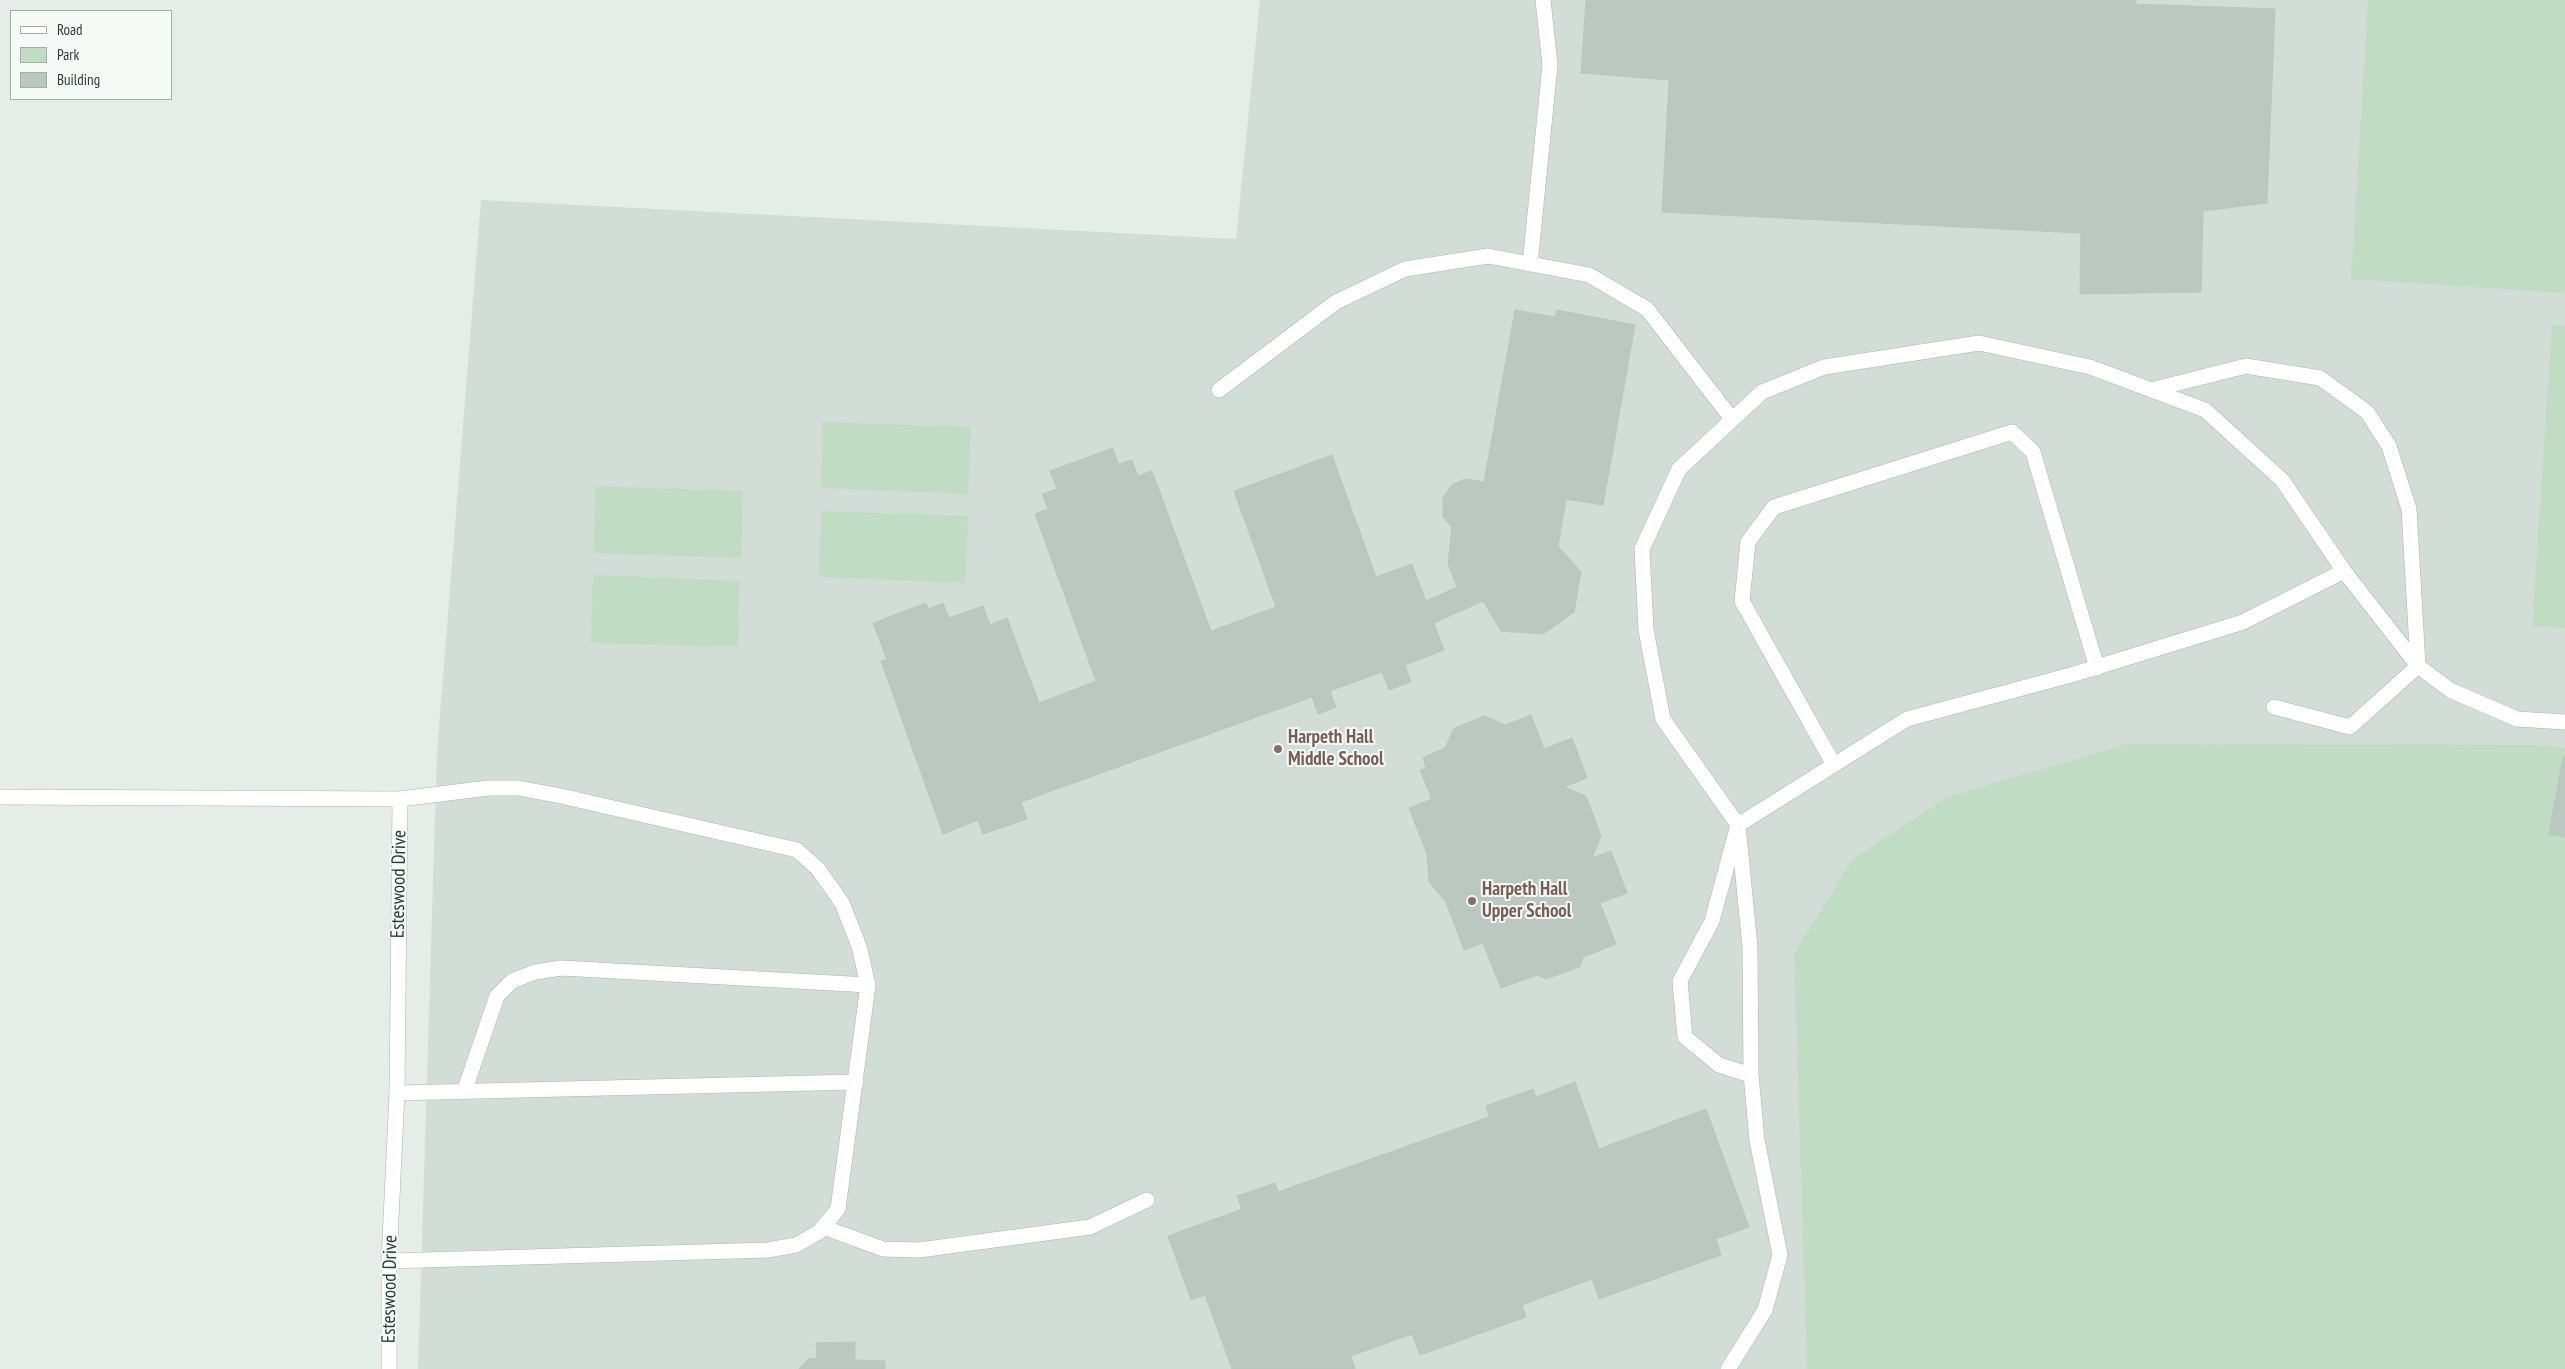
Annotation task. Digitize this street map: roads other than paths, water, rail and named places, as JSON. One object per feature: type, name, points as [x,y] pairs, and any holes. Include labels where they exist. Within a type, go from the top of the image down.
[{"type":"street","points":[[1530,264],[1550,65],[1543,0]]},
{"type":"street","points":[[1219,390],[1336,302],[1405,269],[1488,256],[1589,275],[1647,309],[1732,419]]},
{"type":"street","points":[[1728,1369],[1765,1310],[1780,1255],[1758,1140],[1751,1074],[1750,947],[1738,825],[1663,719],[1646,630],[1642,549],[1679,469],[1762,392],[1824,367],[1979,343],[2090,367],[2205,410],[2282,480],[2344,571],[2418,666],[2450,690],[2517,719],[2565,722]]},
{"type":"street","points":[[2151,390],[2246,366],[2320,378],[2367,412],[2389,446],[2409,509],[2418,666]]},
{"type":"street","points":[[1834,765],[1742,601],[1748,542],[1774,507],[2012,432],[2033,452],[2097,668]]},
{"type":"street","points":[[1751,1074],[1719,1065],[1685,1037],[1680,981],[1712,921],[1738,825],[1907,719],[2097,668],[2243,622],[2344,571]]},
{"type":"street","points":[[2274,707],[2350,726],[2418,666]]},
{"type":"street","points":[[0,797],[400,799],[488,788],[518,788],[570,798],[797,850],[818,869],[842,904],[859,946],[868,985],[838,1209],[823,1227],[796,1245],[768,1250],[389,1261]]},
{"type":"street","name":"Esteswood Drive","points":[[389,1369],[389,1261],[397,1093],[400,799]]},
{"type":"street","points":[[464,1092],[498,996],[512,981],[535,972],[561,968],[868,985]]},
{"type":"street","points":[[397,1093],[856,1082]]},
{"type":"street","points":[[823,1227],[883,1249],[919,1250],[1090,1227],[1147,1200]]},
{"type":"place","name":"Harpeth Hall Middle School","points":[[1278,749]]},
{"type":"place","name":"Harpeth Hall Upper School","points":[[1472,901]]}]
